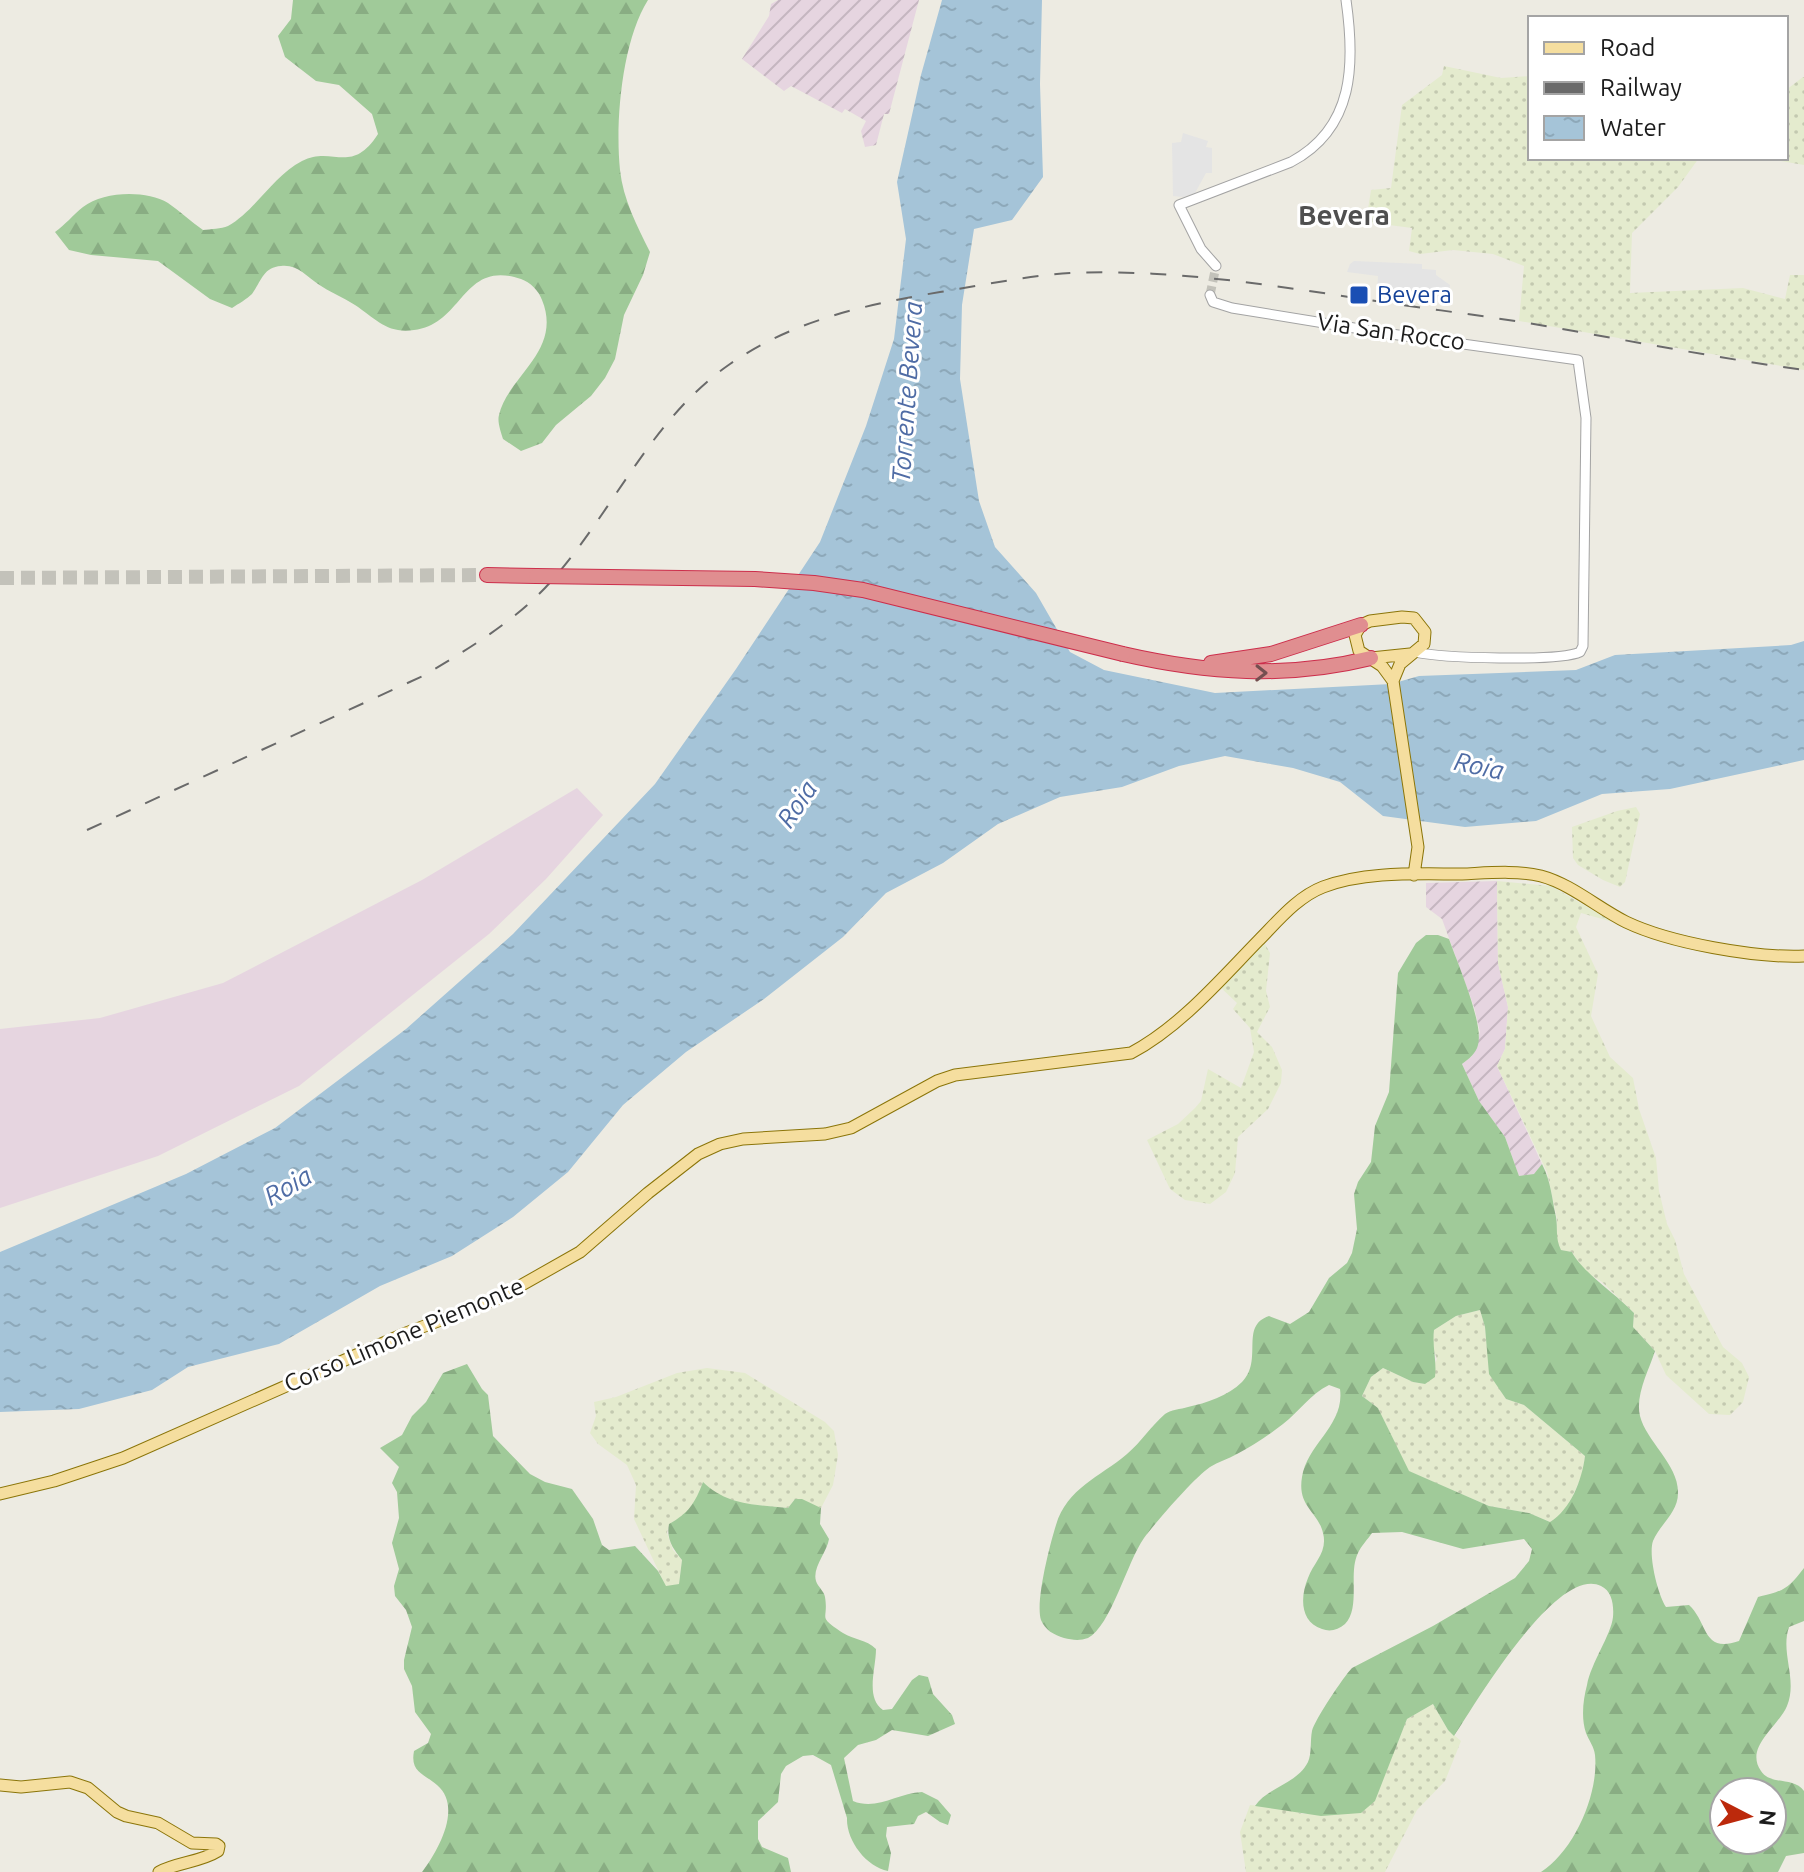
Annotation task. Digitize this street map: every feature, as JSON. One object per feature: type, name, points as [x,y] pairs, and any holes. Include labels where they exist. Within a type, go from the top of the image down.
[{"type":"highway","points":[[487,575],[755,579],[814,583],[863,590],[1184,666],[1273,673],[1311,670],[1371,658]]},
{"type":"highway","points":[[1184,666],[1253,658],[1361,625]]},
{"type":"main road","points":[[1393,681],[1400,664],[1424,644],[1425,632],[1419,621],[1408,616],[1370,621],[1361,625],[1355,635],[1356,645],[1362,654],[1388,671],[1393,681],[1422,874]]},
{"type":"main road","points":[[1371,658],[1412,653]]},
{"type":"main road","name":"Corso Limone Piemonte","points":[[0,1494],[54,1481],[123,1458],[406,1333],[497,1299],[580,1252],[698,1154],[720,1144],[743,1139],[825,1134],[851,1128],[937,1081],[955,1075],[1131,1053],[1207,993],[1298,902],[1322,888],[1355,878],[1505,873],[1540,876],[1561,884],[1651,933],[1762,954],[1804,956]]},
{"type":"main road","points":[[0,1785],[21,1787],[70,1782],[88,1788],[126,1816],[158,1823],[192,1843],[219,1846],[218,1851],[209,1857],[179,1863],[159,1872]]},
{"type":"street","points":[[1216,266],[1201,249],[1179,205],[1291,162],[1326,133],[1343,106],[1350,73],[1351,40],[1346,0]]},
{"type":"street","name":"Via San Rocco","points":[[1210,295],[1213,302],[1232,308],[1361,330],[1578,360],[1586,418],[1583,646],[1580,652],[1565,656],[1446,656]]},
{"type":"street","points":[[1425,632],[1435,649],[1446,656]]},
{"type":"street","points":[[1412,653],[1446,656]]},
{"type":"shaded area","points":[[778,0],[919,0],[889,114],[884,114],[876,145],[865,147],[861,131],[866,121],[845,109],[842,113],[791,86],[784,91],[742,59],[769,16],[771,4]]},
{"type":"shaded area","points":[[1183,133],[1208,141],[1206,147],[1212,148],[1212,173],[1206,173],[1195,193],[1183,197],[1173,196],[1172,143],[1181,142]]},
{"type":"shaded area","points":[[1354,261],[1422,264],[1422,269],[1436,270],[1436,275],[1450,285],[1448,301],[1377,294],[1378,276],[1347,272]]},
{"type":"shaded area","points":[[577,788],[603,815],[546,879],[489,934],[299,1086],[158,1156],[0,1208],[0,1029],[100,1018],[223,983],[422,880]]},
{"type":"shaded area","points":[[1497,881],[1498,963],[1508,1007],[1505,1049],[1497,1066],[1542,1164],[1535,1174],[1519,1176],[1505,1137],[1479,1101],[1462,1064],[1472,1056],[1480,1032],[1442,919],[1426,907],[1426,883]]},
{"type":"green space","points":[[293,0],[648,0],[639,17],[626,59],[620,106],[619,151],[624,191],[650,252],[624,315],[615,359],[605,378],[591,396],[556,425],[542,443],[521,451],[503,439],[498,421],[504,401],[540,349],[545,334],[547,318],[542,300],[524,280],[502,275],[486,278],[474,285],[444,317],[431,325],[405,331],[389,328],[292,267],[270,269],[252,294],[232,308],[210,299],[158,261],[69,250],[55,232],[92,202],[125,194],[148,196],[168,203],[203,230],[225,227],[302,161],[323,156],[350,157],[368,147],[378,134],[372,114],[339,85],[316,81],[285,57],[278,36],[291,19]]},
{"type":"green space","points":[[1444,66],[1501,78],[1528,76],[1528,160],[1698,160],[1678,187],[1632,233],[1630,293],[1743,288],[1785,299],[1790,275],[1804,275],[1804,370],[1519,321],[1524,266],[1493,254],[1453,250],[1420,254],[1409,251],[1412,228],[1366,222],[1371,190],[1391,188],[1402,105],[1442,75]]},
{"type":"green space","points":[[1804,77],[1804,165],[1775,160],[1788,160],[1788,89]]},
{"type":"green space","points":[[1636,807],[1640,814],[1625,882],[1620,887],[1578,865],[1573,858],[1572,827]]},
{"type":"green space","points":[[1497,881],[1551,886],[1613,922],[1581,913],[1576,927],[1598,974],[1591,1016],[1610,1057],[1633,1078],[1639,1109],[1656,1158],[1659,1191],[1667,1224],[1675,1240],[1684,1274],[1723,1347],[1742,1363],[1749,1377],[1743,1402],[1730,1415],[1709,1414],[1666,1375],[1655,1351],[1633,1327],[1634,1313],[1602,1282],[1584,1271],[1572,1252],[1561,1250],[1557,1243],[1557,1219],[1547,1172],[1497,1066],[1505,1049],[1508,1007],[1498,963]]},
{"type":"green space","points":[[1426,935],[1449,939],[1477,1022],[1477,1048],[1462,1064],[1479,1101],[1505,1137],[1519,1176],[1534,1174],[1542,1164],[1551,1190],[1561,1250],[1572,1252],[1591,1275],[1634,1313],[1633,1327],[1655,1351],[1641,1391],[1639,1408],[1643,1425],[1677,1483],[1675,1507],[1656,1535],[1652,1547],[1655,1575],[1666,1607],[1689,1605],[1712,1640],[1727,1644],[1739,1641],[1758,1597],[1785,1588],[1804,1568],[1804,1621],[1789,1627],[1787,1637],[1790,1696],[1783,1714],[1765,1737],[1757,1754],[1757,1762],[1765,1776],[1708,1776],[1708,1856],[1786,1856],[1778,1872],[1541,1872],[1553,1863],[1574,1836],[1593,1787],[1595,1755],[1584,1727],[1584,1703],[1589,1676],[1609,1632],[1613,1612],[1610,1595],[1601,1586],[1583,1585],[1562,1596],[1540,1616],[1518,1642],[1454,1736],[1433,1704],[1407,1719],[1375,1801],[1361,1813],[1321,1816],[1255,1806],[1267,1794],[1290,1781],[1308,1762],[1314,1726],[1352,1668],[1515,1578],[1529,1561],[1532,1549],[1524,1539],[1463,1549],[1402,1532],[1372,1533],[1355,1561],[1350,1617],[1334,1630],[1315,1626],[1306,1615],[1303,1601],[1308,1578],[1322,1551],[1324,1540],[1301,1487],[1305,1465],[1337,1413],[1340,1389],[1329,1385],[1278,1428],[1243,1451],[1210,1467],[1185,1490],[1144,1538],[1104,1621],[1088,1638],[1067,1639],[1050,1632],[1041,1620],[1042,1587],[1056,1525],[1061,1512],[1076,1492],[1127,1454],[1165,1414],[1224,1395],[1242,1382],[1251,1364],[1253,1335],[1260,1321],[1269,1316],[1290,1324],[1309,1312],[1329,1278],[1347,1263],[1357,1229],[1354,1194],[1371,1162],[1375,1126],[1389,1092],[1398,973],[1416,943]],"holes":[[[1480,1310],[1485,1327],[1489,1374],[1506,1399],[1524,1405],[1585,1456],[1574,1493],[1564,1510],[1550,1522],[1529,1513],[1489,1506],[1409,1471],[1378,1408],[1362,1396],[1371,1377],[1383,1368],[1413,1382],[1425,1384],[1435,1377],[1434,1330],[1456,1316]]]},
{"type":"green space","points":[[1265,944],[1270,953],[1266,991],[1270,1007],[1257,1032],[1272,1047],[1282,1070],[1281,1083],[1268,1109],[1238,1137],[1235,1173],[1226,1192],[1210,1204],[1185,1200],[1170,1189],[1147,1140],[1178,1124],[1195,1108],[1201,1101],[1208,1069],[1241,1088],[1254,1052],[1250,1028],[1233,1009],[1237,1003],[1219,986],[1249,955]]},
{"type":"green space","points":[[1480,1310],[1490,1374],[1506,1399],[1524,1405],[1585,1456],[1582,1475],[1565,1513],[1550,1522],[1529,1513],[1489,1506],[1408,1471],[1378,1408],[1362,1396],[1371,1377],[1383,1368],[1413,1382],[1425,1384],[1437,1359],[1432,1345],[1434,1330],[1456,1316]]},
{"type":"green space","points":[[467,1364],[488,1395],[493,1436],[530,1474],[545,1482],[572,1489],[593,1519],[602,1545],[609,1550],[635,1546],[658,1571],[666,1586],[679,1584],[682,1560],[671,1544],[669,1524],[690,1507],[703,1482],[732,1500],[788,1508],[795,1499],[802,1499],[821,1508],[820,1524],[829,1539],[815,1576],[825,1597],[825,1617],[843,1633],[876,1649],[873,1691],[878,1705],[883,1710],[892,1709],[912,1680],[919,1675],[928,1677],[933,1694],[952,1715],[955,1724],[928,1736],[892,1730],[876,1740],[858,1745],[844,1758],[853,1801],[879,1803],[922,1792],[938,1800],[951,1815],[948,1825],[926,1812],[918,1816],[914,1824],[887,1827],[891,1853],[888,1871],[872,1864],[859,1851],[850,1835],[831,1765],[813,1755],[803,1756],[786,1766],[781,1774],[778,1802],[758,1821],[758,1839],[762,1847],[788,1858],[791,1872],[422,1872],[441,1841],[448,1805],[437,1785],[416,1768],[413,1758],[414,1751],[428,1743],[431,1734],[415,1712],[412,1686],[404,1669],[412,1627],[406,1610],[395,1596],[394,1586],[399,1569],[392,1543],[399,1518],[397,1492],[392,1483],[399,1467],[380,1448],[402,1435],[443,1373]]},
{"type":"green space","points":[[707,1368],[745,1373],[825,1422],[834,1431],[838,1455],[833,1485],[821,1508],[795,1499],[788,1508],[744,1504],[714,1494],[703,1483],[696,1502],[686,1515],[669,1524],[667,1533],[673,1550],[682,1560],[679,1584],[666,1587],[634,1519],[636,1485],[627,1465],[598,1444],[590,1433],[596,1416],[594,1402],[616,1397],[677,1373]]},
{"type":"green space","points":[[1433,1704],[1448,1730],[1461,1741],[1445,1781],[1417,1810],[1385,1872],[1246,1872],[1240,1832],[1250,1805],[1285,1808],[1303,1814],[1339,1814],[1381,1783],[1407,1719]]},
{"type":"green space","points":[[1788,1783],[1804,1791],[1804,1853],[1788,1856]]},
{"type":"water","points":[[942,0],[1042,0],[1040,84],[1043,177],[1012,220],[974,229],[962,305],[960,379],[979,501],[995,547],[1036,593],[1070,652],[1104,670],[1215,693],[1391,684],[1419,676],[1576,670],[1615,655],[1791,645],[1804,641],[1804,760],[1670,789],[1602,794],[1536,821],[1465,827],[1383,816],[1340,782],[1293,768],[1225,756],[1179,766],[1122,787],[1060,797],[998,824],[943,863],[886,893],[843,937],[764,999],[686,1052],[623,1105],[568,1172],[513,1217],[452,1256],[380,1286],[279,1344],[188,1367],[152,1390],[79,1409],[0,1412],[0,1252],[186,1174],[275,1128],[406,1029],[513,934],[655,784],[736,669],[820,542],[866,426],[894,339],[906,239],[897,182]]},
{"type":"tunnel","points":[[1210,295],[1216,266]]},
{"type":"tunnel","points":[[0,578],[487,575]]},
{"type":"railway","points":[[87,830],[425,675],[477,643],[526,607],[554,578],[656,437],[703,386],[754,349],[830,316],[940,292],[1054,274],[1143,273],[1289,288],[1522,322],[1804,370]]},
{"type":"place","name":"Bevera","points":[[1359,295]]},
{"type":"district","name":"Bevera","points":[[1344,215]]},
{"type":"water label","name":"Torrente Bevera","points":[[907,392]]},
{"type":"water label","name":"Roia","points":[[1479,766]]},
{"type":"water label","name":"Roia","points":[[797,804]]},
{"type":"water label","name":"Roia","points":[[288,1186]]}]
